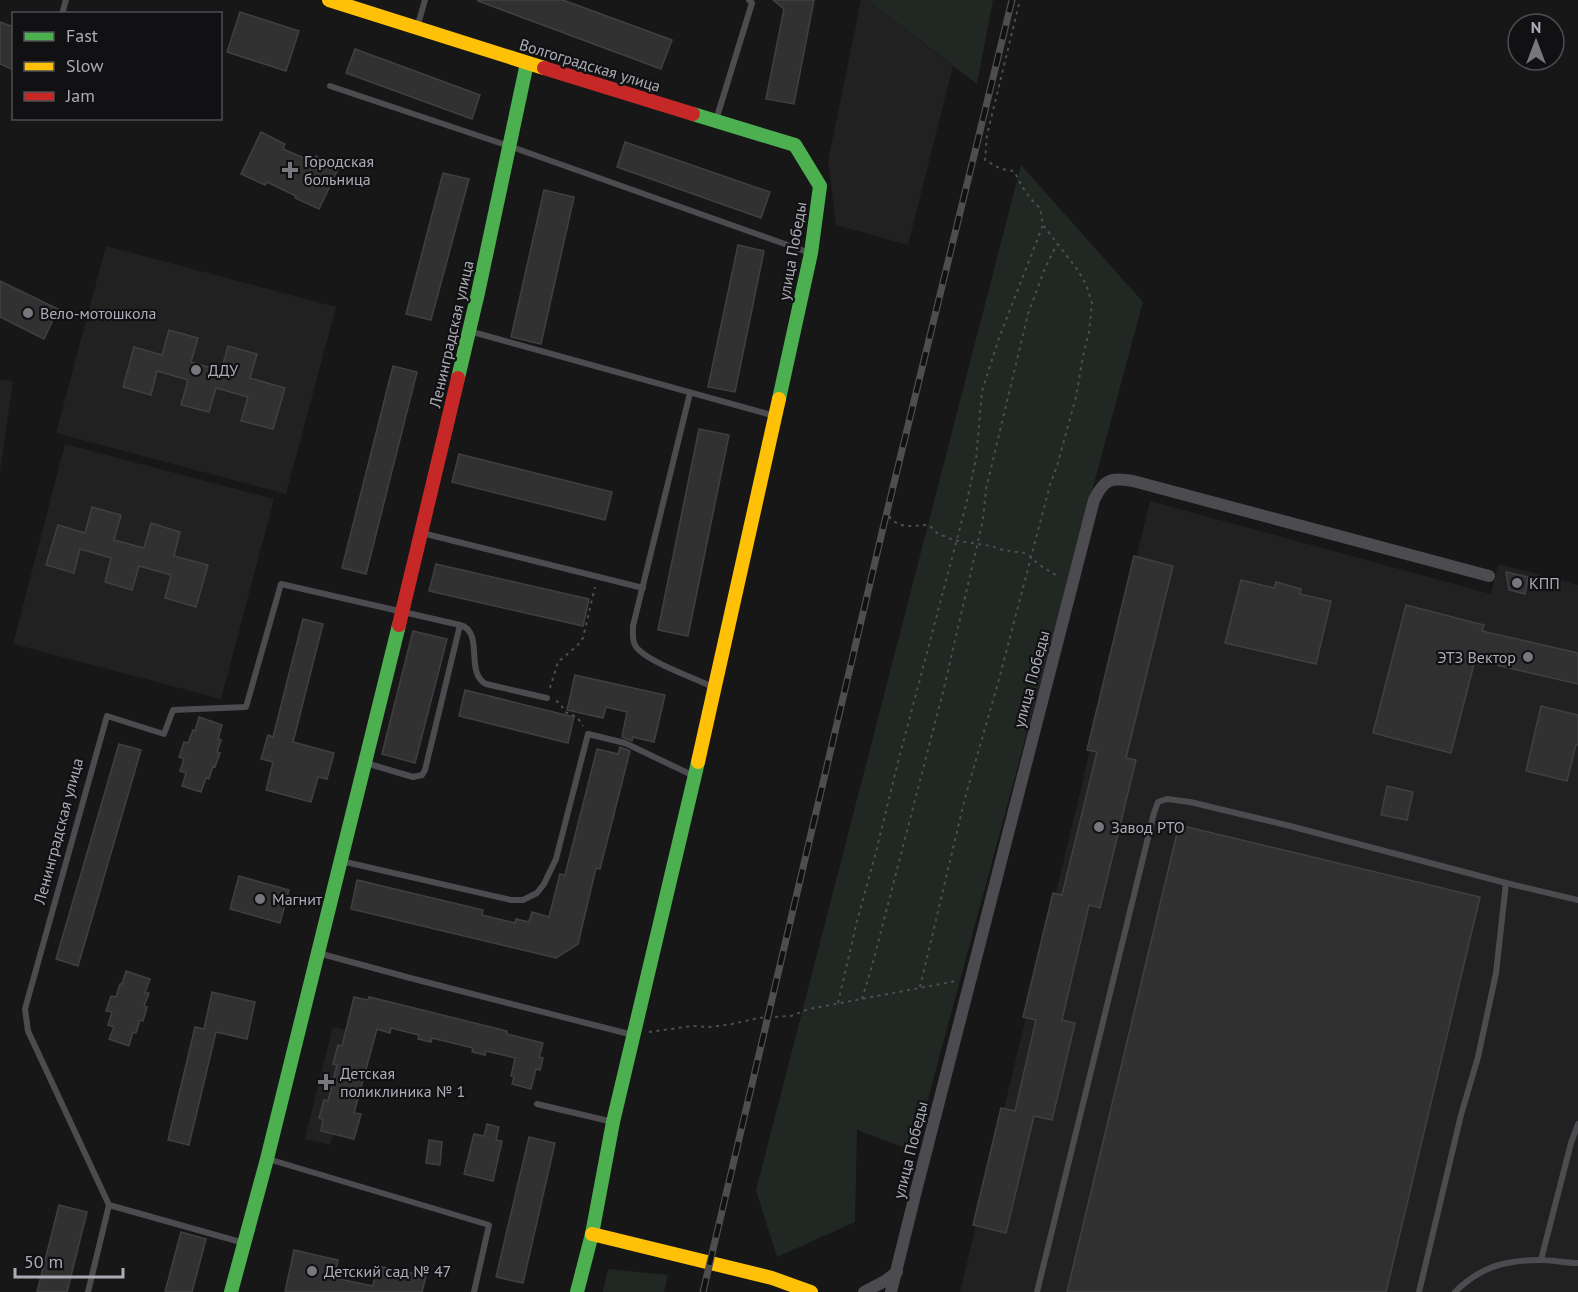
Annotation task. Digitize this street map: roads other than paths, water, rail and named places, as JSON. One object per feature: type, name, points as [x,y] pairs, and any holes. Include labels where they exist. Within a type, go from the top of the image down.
[{"type":"main road","name":"Волгоградская улица","points":[[329,0],[795,145],[820,186]]},
{"type":"main road","name":"Ленинградская улица","points":[[231,1292],[267,1159],[366,763],[469,331],[527,63]]},
{"type":"main road","name":"улица Победы","points":[[578,1292],[614,1122],[811,253],[820,186]]},
{"type":"main road","points":[[592,1234],[772,1278],[811,1292]]},
{"type":"street","name":"улица Победы","points":[[891,1292],[1094,500],[1103,485],[1115,479],[1133,481],[1489,576]]},
{"type":"street","points":[[864,1292],[897,1272]]},
{"type":"lane","points":[[416,28],[425,0]]},
{"type":"lane","points":[[716,120],[752,3],[749,0]]},
{"type":"lane","points":[[330,86],[509,146],[811,253]]},
{"type":"lane","points":[[469,331],[775,417]]},
{"type":"lane","points":[[690,393],[633,626],[633,636],[635,646],[653,660],[714,687]]},
{"type":"lane","points":[[421,533],[643,588]]},
{"type":"lane","name":"Ленинградская улица","points":[[109,1205],[28,1031],[25,1009],[107,716],[164,734],[173,710],[246,707],[281,584],[402,612]]},
{"type":"lane","points":[[402,612],[465,627],[471,632],[478,678],[486,684],[547,698]]},
{"type":"lane","points":[[366,763],[413,777],[422,775],[460,626]]},
{"type":"lane","points":[[341,861],[511,900],[523,900],[532,896],[544,884],[556,860],[588,734],[625,743],[694,777]]},
{"type":"lane","points":[[1037,1292],[1158,802],[1167,799],[1190,802],[1578,900]]},
{"type":"lane","points":[[1419,1292],[1461,1116],[1478,1057],[1496,973],[1506,883]]},
{"type":"lane","points":[[318,953],[414,979],[635,1030]]},
{"type":"lane","points":[[537,1104],[614,1122]]},
{"type":"lane","points":[[1540,1260],[1578,1124]]},
{"type":"lane","points":[[267,1159],[489,1224],[474,1292]]},
{"type":"lane","points":[[88,1292],[109,1205],[245,1243]]},
{"type":"lane","points":[[1455,1292],[1466,1281],[1492,1266],[1540,1260],[1578,1263]]},
{"type":"railway","points":[[703,1292],[884,524],[1012,0]]},
{"type":"place","name":"Городская больница","points":[[290,170]]},
{"type":"place","name":"Вело-мотошкола","points":[[28,313]]},
{"type":"place","name":"ДДУ","points":[[196,370]]},
{"type":"place","name":"КПП","points":[[1517,583]]},
{"type":"place","name":"ЭТЗ Вектор","points":[[1528,657]]},
{"type":"place","name":"Завод РТО","points":[[1099,827]]},
{"type":"place","name":"Магнит","points":[[260,899]]},
{"type":"place","name":"Детская поликлиника № 1","points":[[326,1082]]},
{"type":"place","name":"Детский сад № 47","points":[[312,1271]]}]
